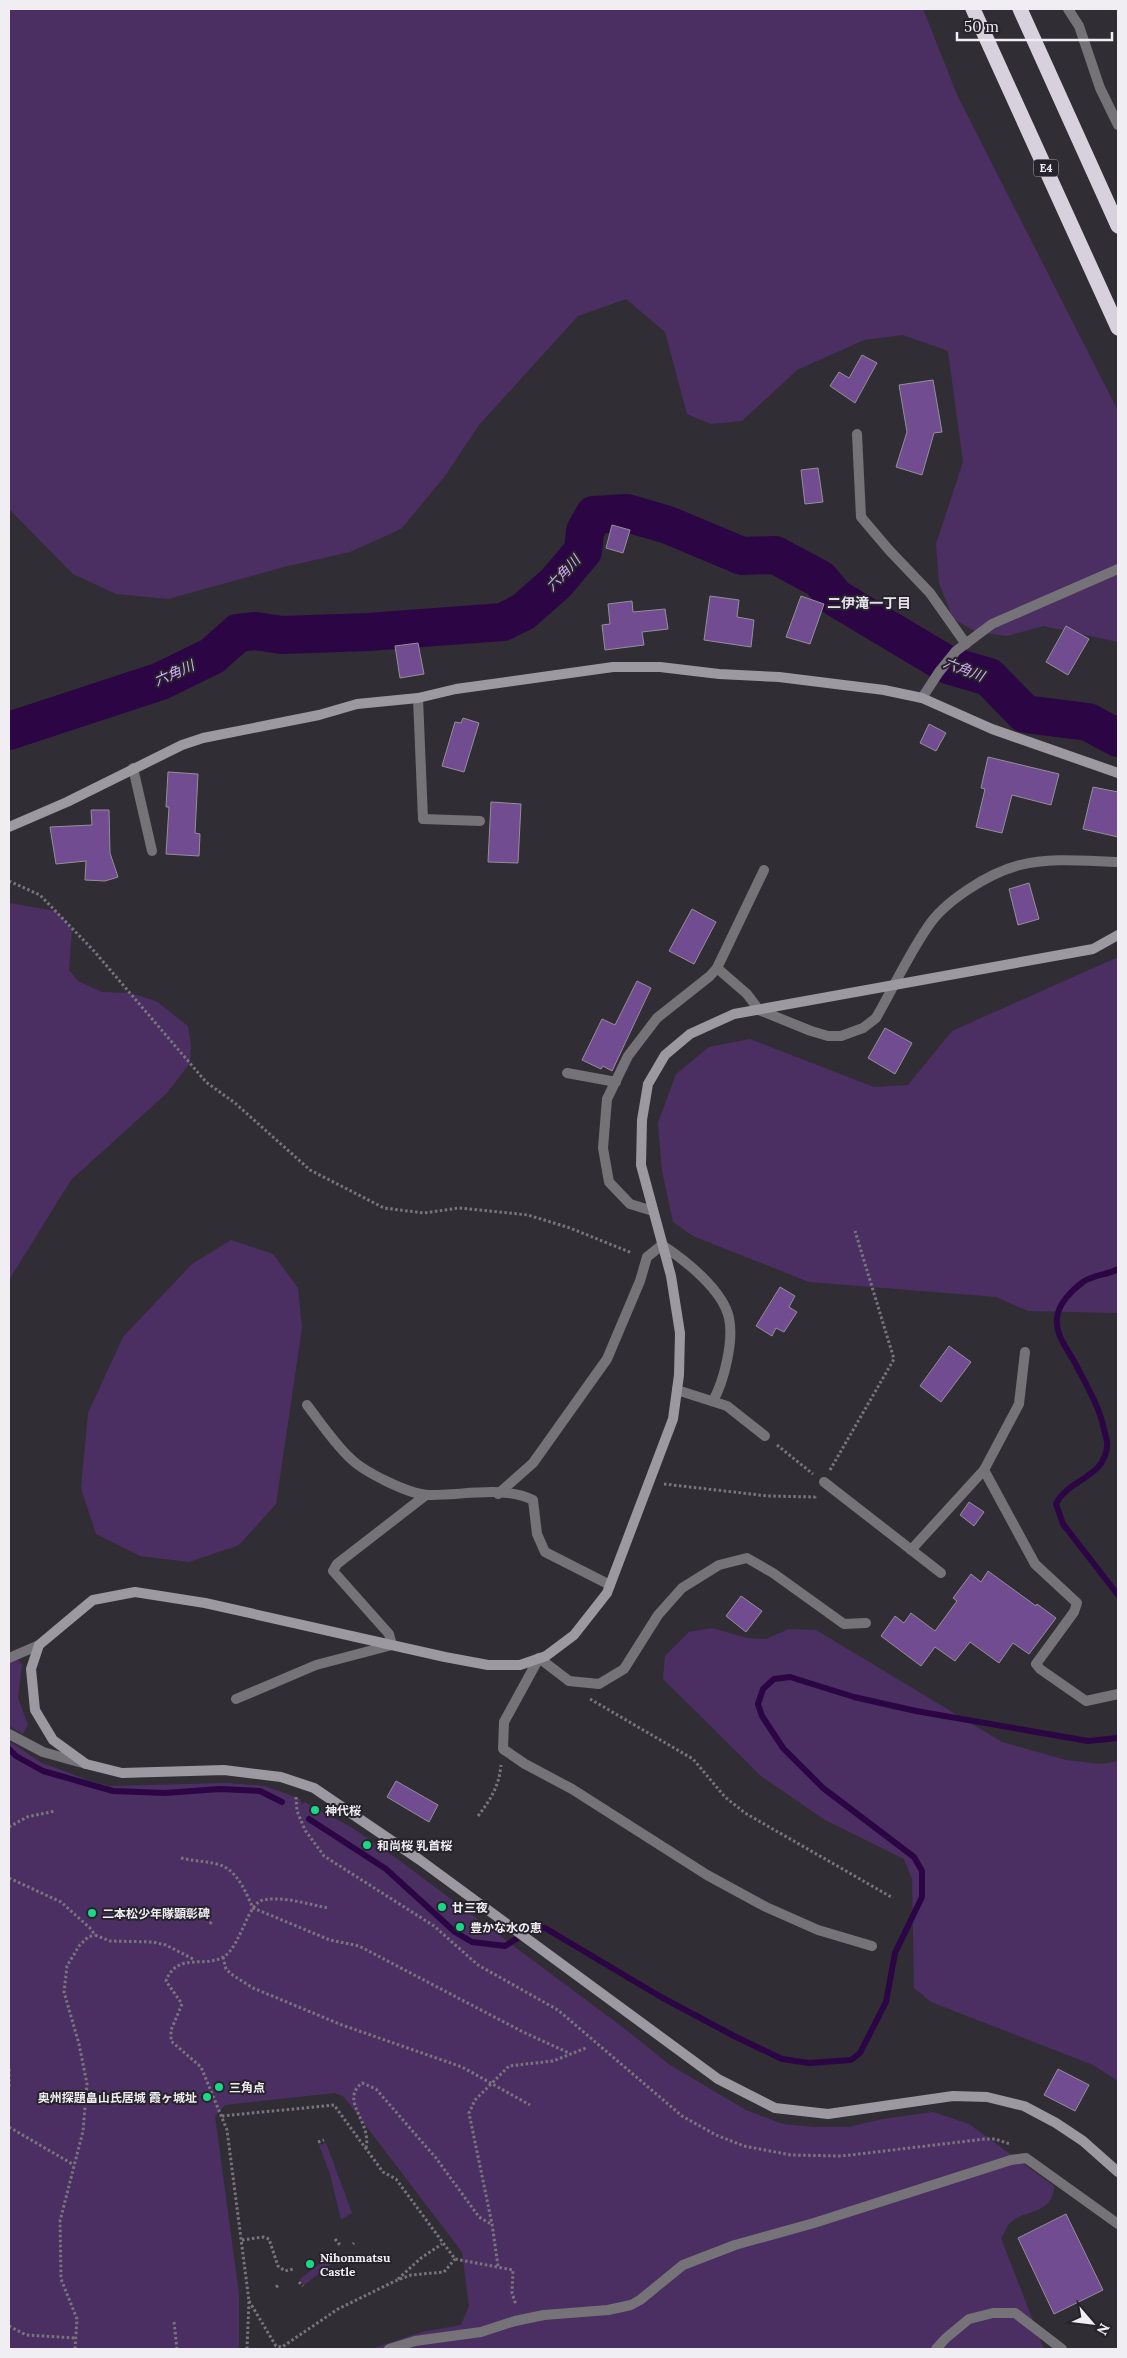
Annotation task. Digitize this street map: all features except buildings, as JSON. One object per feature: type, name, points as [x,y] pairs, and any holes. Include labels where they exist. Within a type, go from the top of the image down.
[{"type":"highway","name":"E4","points":[[973,9],[1118,328]]},
{"type":"highway","points":[[1020,9],[1118,226]]},
{"type":"street","points":[[1068,9],[1079,26],[1100,88],[1118,124]]},
{"type":"street","points":[[856,434],[861,517],[930,593],[966,644]]},
{"type":"street","points":[[922,698],[956,651],[992,624],[1118,569]]},
{"type":"street","points":[[9,827],[67,802],[132,768],[182,745],[203,738],[319,715],[357,704],[418,698],[456,689],[613,667],[660,667],[720,674],[779,677],[884,690],[922,698],[992,730],[1118,773]]},
{"type":"street","points":[[418,698],[423,819],[480,821]]},
{"type":"street","points":[[132,768],[152,851]]},
{"type":"street","points":[[717,968],[747,994],[759,1010],[811,1031],[828,1036],[841,1036],[863,1028],[876,1018],[927,927],[956,899],[997,874],[1020,865],[1047,861],[1118,862]]},
{"type":"street","points":[[653,1211],[630,1204],[609,1182],[603,1148],[607,1100],[628,1056],[657,1018],[710,976],[717,968],[764,870]]},
{"type":"street","points":[[9,1658],[39,1644],[93,1600],[135,1592],[205,1603],[488,1665],[520,1665],[546,1656],[574,1634],[607,1593],[673,1419],[677,1390],[680,1333],[671,1276],[641,1165],[642,1120],[648,1084],[665,1055],[690,1034],[734,1014],[1093,949],[1118,935]]},
{"type":"street","points":[[567,1073],[616,1082]]},
{"type":"street","points":[[498,1494],[533,1463],[606,1359],[640,1281],[647,1257],[662,1245]]},
{"type":"street","points":[[662,1245],[686,1260],[718,1295],[729,1317],[728,1354],[722,1382],[714,1401]]},
{"type":"street","points":[[911,1550],[984,1470],[1019,1404],[1025,1352]]},
{"type":"street","points":[[677,1390],[727,1406],[765,1436]]},
{"type":"street","points":[[306,1405],[350,1459],[388,1483],[426,1495],[465,1492],[523,1495],[533,1500],[537,1534],[545,1552],[610,1585]]},
{"type":"street","points":[[984,1470],[1035,1564],[1077,1603],[1074,1612],[1036,1664],[1040,1670],[1086,1701],[1118,1694]]},
{"type":"street","points":[[824,1482],[941,1573]]},
{"type":"street","points":[[392,1645],[389,1634],[333,1571],[337,1564],[426,1495]]},
{"type":"street","points":[[539,1658],[569,1681],[599,1684],[624,1670],[658,1615],[682,1588],[719,1565],[747,1558],[773,1573],[844,1624],[866,1623]]},
{"type":"street","points":[[39,1644],[31,1669],[35,1710],[53,1740],[86,1764]]},
{"type":"street","points":[[236,1699],[316,1665],[392,1645]]},
{"type":"street","points":[[539,1658],[504,1722],[503,1749],[525,1764],[572,1789],[707,1875],[766,1907],[818,1930],[872,1946]]},
{"type":"street","points":[[9,1734],[42,1752],[122,1773],[224,1770],[281,1777],[314,1788],[420,1860],[718,2079],[775,2108],[828,2114],[953,2096],[987,2097],[1024,2106],[1056,2123],[1083,2141],[1118,2172]]},
{"type":"street","points":[[389,2349],[415,2341],[482,2332],[544,2315],[608,2310],[631,2305],[640,2300],[683,2265],[735,2245],[1011,2160],[1026,2158],[1118,2224]]},
{"type":"street","points":[[936,2349],[969,2319],[992,2313],[1015,2313],[1062,2349]]},
{"type":"path","points":[[9,882],[40,896],[94,951],[206,1082],[235,1103],[310,1170],[384,1208],[424,1213],[459,1208],[528,1215],[570,1228],[612,1246],[647,1257]]},
{"type":"path","points":[[649,1483],[768,1496],[815,1497],[894,1359],[855,1231]]},
{"type":"path","points":[[765,1436],[824,1482]]},
{"type":"path","points":[[569,1681],[582,1694],[693,1759],[725,1797],[745,1813],[893,1898]]},
{"type":"path","points":[[478,1816],[489,1803],[499,1784],[503,1749]]},
{"type":"path","points":[[9,1827],[27,1816],[55,1811]]},
{"type":"path","points":[[181,1858],[215,1863],[231,1871],[245,1891],[253,1908],[330,1940],[359,1946],[523,2032],[569,2053]]},
{"type":"path","points":[[9,1878],[61,1902],[90,1928],[95,1935],[110,1942],[153,1942],[166,1945],[196,1960],[213,1962],[224,1957],[238,1940],[253,1908],[261,1900],[284,1899],[328,1908]]},
{"type":"path","points":[[76,2349],[77,2319],[61,2279],[60,2221],[82,2131],[88,2084],[80,2044],[64,1992],[67,1966],[79,1946],[88,1937],[95,1935]]},
{"type":"path","points":[[224,1957],[226,1969],[253,1988],[342,2025],[462,2067],[530,2105]]},
{"type":"path","points":[[196,1960],[184,1963],[175,1969],[166,1981],[182,2004],[171,2030],[171,2041],[201,2067],[229,2136],[249,2301],[247,2349]]},
{"type":"path","points":[[498,2266],[492,2224],[469,2113],[476,2100],[510,2066],[553,2061],[569,2053],[586,2048]]},
{"type":"path","points":[[9,2068],[9,2089]]},
{"type":"path","points":[[366,2149],[369,2138],[352,2096],[354,2089],[362,2083],[376,2089],[436,2158],[479,2217],[492,2224]]},
{"type":"path","points":[[222,2116],[334,2105],[383,2172],[396,2179],[455,2260],[513,2270],[512,2293],[521,2320]]},
{"type":"path","points":[[9,2127],[74,2165]]},
{"type":"path","points":[[318,2142],[324,2140]]},
{"type":"path","points":[[242,2240],[264,2237],[270,2239],[278,2266],[285,2271],[293,2268]]},
{"type":"path","points":[[335,2238],[340,2245]]},
{"type":"path","points":[[395,2281],[421,2258],[442,2244]]},
{"type":"path","points":[[249,2301],[276,2346],[282,2347],[338,2308],[411,2275],[444,2272],[455,2260]]},
{"type":"path","points":[[299,2282],[303,2286]]},
{"type":"path","points":[[276,2287],[280,2284]]},
{"type":"path","points":[[174,2322],[177,2349]]},
{"type":"path","points":[[9,2326],[26,2335],[76,2338]]},
{"type":"shaded area","points":[[9,9],[923,9],[958,97],[1118,411],[1118,642],[1043,626],[1007,636],[977,632],[953,619],[939,583],[936,544],[963,462],[948,351],[903,335],[864,340],[797,370],[742,421],[711,424],[687,414],[665,332],[626,299],[578,316],[479,425],[445,476],[401,529],[350,552],[284,567],[168,599],[116,594],[73,574],[9,509]]},
{"type":"shaded area","points":[[9,903],[56,911],[72,929],[69,970],[78,981],[102,992],[130,993],[156,1001],[188,1026],[191,1046],[190,1063],[167,1093],[71,1180],[9,1280]]},
{"type":"shaded area","points":[[1118,957],[1118,1313],[1028,1311],[996,1297],[809,1282],[693,1236],[673,1222],[662,1171],[658,1123],[676,1074],[709,1047],[750,1039],[874,1087],[908,1085],[952,1031]]},
{"type":"shaded area","points":[[231,1240],[273,1254],[298,1288],[302,1328],[276,1504],[239,1545],[189,1562],[140,1556],[96,1534],[81,1488],[88,1413],[123,1337],[192,1264]]},
{"type":"shaded area","points":[[712,1628],[747,1638],[766,1639],[789,1629],[816,1630],[1002,1742],[1066,1760],[1101,1764],[1118,1761],[1118,2081],[1093,2065],[931,2002],[914,1988],[912,1879],[904,1859],[825,1820],[761,1776],[663,1679],[665,1656],[689,1632]]},
{"type":"shaded area","points":[[17,1659],[22,1664],[18,1698],[28,1725],[23,1734],[9,1726],[9,1663]]},
{"type":"shaded area","points":[[9,1741],[40,1762],[90,1781],[110,1786],[228,1783],[265,1786],[300,1799],[302,1805],[304,1802],[351,1827],[400,1861],[625,2029],[670,2065],[746,2110],[783,2124],[815,2127],[848,2127],[883,2119],[933,2112],[969,2124],[1054,2186],[1049,2202],[1037,2210],[1015,2219],[1009,2224],[1001,2238],[1044,2349],[371,2349],[422,2332],[461,2325],[469,2306],[462,2252],[344,2097],[335,2093],[225,2105],[215,2116],[239,2294],[239,2349],[9,2349]]},
{"type":"shaded area","points":[[326,2143],[352,2213],[341,2220],[330,2174],[319,2145]]},
{"type":"shaded area","points":[[335,2252],[340,2257],[304,2285],[300,2279]]},
{"type":"waterway","name":"六角川","points":[[9,731],[161,681],[212,656],[238,633],[256,631],[282,635],[368,632],[503,622],[523,612],[556,583],[583,551],[585,531],[594,515],[627,513],[668,525],[742,556],[775,555],[820,579],[836,598],[948,665],[989,677],[1025,714],[1088,722],[1118,738]]},
{"type":"waterway","points":[[1118,1269],[1083,1282],[1066,1298],[1058,1313],[1057,1324],[1060,1336],[1096,1404],[1102,1420],[1107,1445],[1099,1466],[1068,1489],[1056,1504],[1063,1524],[1118,1595]]},
{"type":"waterway","points":[[309,1819],[386,1869],[455,1932],[472,1942],[505,1946],[532,1929],[545,1928],[661,1997],[782,2059],[809,2063],[851,2060],[860,2053],[886,2002],[895,1953],[922,1897],[922,1871],[914,1857],[823,1788],[783,1748],[762,1716],[758,1704],[763,1689],[774,1679],[790,1677],[854,1697],[916,1711],[1088,1741],[1118,1738]]},
{"type":"waterway","points":[[9,1749],[16,1756],[43,1771],[113,1791],[165,1793],[220,1789],[260,1791],[282,1802]]},
{"type":"place","name":"神代桜","points":[[315,1810]]},
{"type":"place","name":"和尚桜 乳首桜","points":[[367,1845]]},
{"type":"place","name":"廿三夜","points":[[442,1907]]},
{"type":"place","name":"二本松少年隊顕彰碑","points":[[92,1913]]},
{"type":"place","name":"豊かな水の恵","points":[[460,1927]]},
{"type":"place","name":"三角点","points":[[219,2087]]},
{"type":"place","name":"奥州探題畠山氏居城 霞ヶ城址","points":[[207,2097]]},
{"type":"place","name":"Nihonmatsu Castle","points":[[310,2264]]},
{"type":"district","name":"二伊滝一丁目","points":[[869,603]]}]
